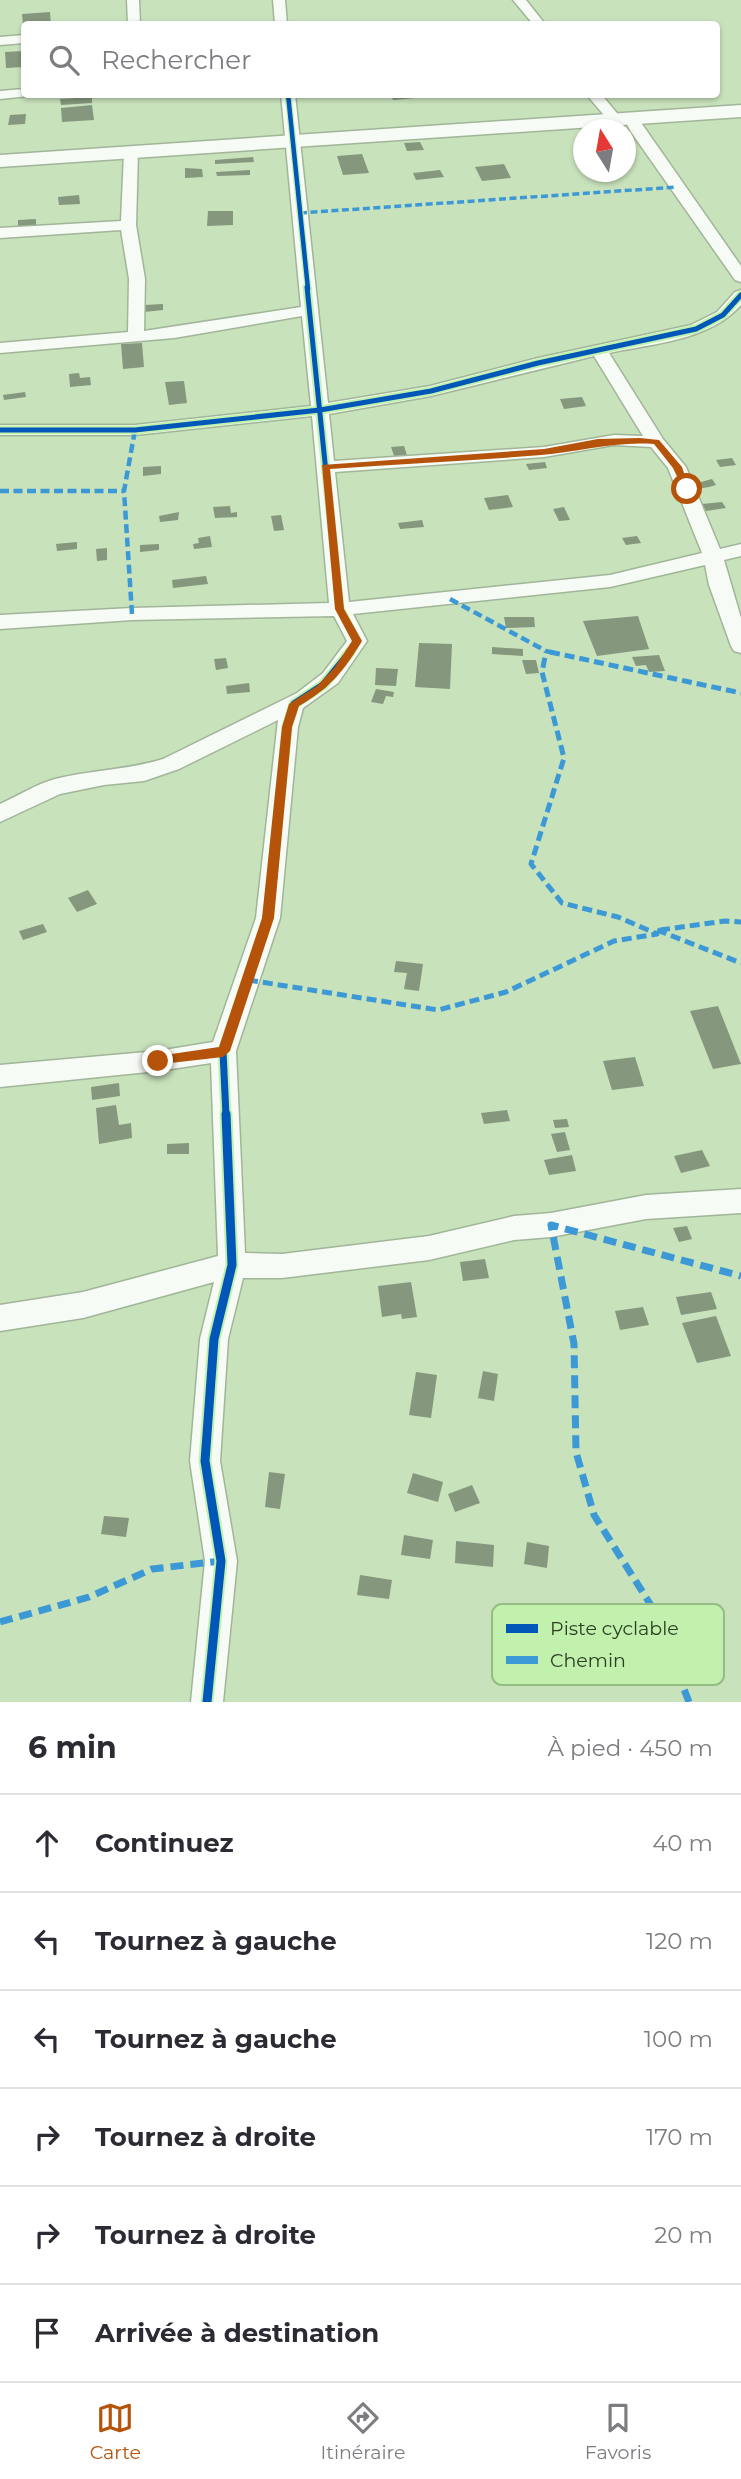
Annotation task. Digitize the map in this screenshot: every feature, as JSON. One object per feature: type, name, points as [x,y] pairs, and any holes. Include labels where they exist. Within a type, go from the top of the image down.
[{"type":"street","points":[[133,0],[134,21]]},
{"type":"street","points":[[279,0],[281,21]]},
{"type":"street","points":[[519,0],[536,21]]},
{"type":"street","points":[[0,41],[21,39]]},
{"type":"street","points":[[0,95],[21,93]]},
{"type":"street","points":[[0,814],[55,787],[104,777],[144,774],[171,764],[320,689],[339,670],[357,641],[340,609],[288,98]]},
{"type":"street","points":[[598,98],[638,132],[741,277]]},
{"type":"street","points":[[0,161],[741,111]]},
{"type":"street","points":[[131,152],[128,225],[137,279],[136,337]]},
{"type":"street","points":[[0,233],[128,225]]},
{"type":"street","points":[[0,430],[135,430],[320,410],[431,391],[696,329],[713,323],[741,295]]},
{"type":"street","points":[[0,348],[223,327],[310,310]]},
{"type":"street","points":[[599,351],[656,442],[677,467],[713,556],[719,585],[741,646]]},
{"type":"street","points":[[325,467],[544,452],[614,440],[656,442]]},
{"type":"street","points":[[0,622],[132,614],[340,609],[610,581],[741,551]]},
{"type":"street","points":[[207,1702],[221,1562],[205,1461],[214,1339],[232,1265],[223,1051],[268,918],[287,727],[294,704]]},
{"type":"street","points":[[0,1076],[158,1061],[223,1051]]},
{"type":"street","points":[[0,1318],[83,1306],[232,1265],[282,1266],[429,1248],[514,1228],[551,1225],[646,1207],[741,1201]]},
{"type":"building","points":[[50,12],[51,21],[23,21],[22,14]]},
{"type":"building","points":[[21,51],[21,67],[6,68],[5,52]]},
{"type":"building","points":[[92,98],[92,103],[61,105],[60,99]]},
{"type":"building","points":[[92,105],[94,120],[62,122],[61,108]]},
{"type":"building","points":[[26,114],[25,124],[8,125],[10,115]]},
{"type":"building","points":[[420,142],[424,150],[407,151],[404,143]]},
{"type":"building","points":[[362,154],[369,173],[343,175],[337,156]]},
{"type":"building","points":[[253,157],[254,162],[215,164],[215,160]]},
{"type":"building","points":[[504,164],[511,178],[482,181],[475,167]]},
{"type":"building","points":[[185,168],[202,169],[203,177],[185,178]]},
{"type":"building","points":[[250,170],[250,175],[217,176],[216,172]]},
{"type":"building","points":[[440,170],[444,177],[416,180],[413,173]]},
{"type":"building","points":[[79,195],[80,204],[59,205],[58,197]]},
{"type":"building","points":[[208,211],[233,211],[233,225],[207,226]]},
{"type":"building","points":[[36,219],[36,227],[18,228],[18,220]]},
{"type":"building","points":[[163,304],[163,310],[144,312],[144,305]]},
{"type":"building","points":[[142,343],[144,367],[123,369],[121,344]]},
{"type":"building","points":[[79,373],[80,378],[90,377],[91,385],[70,387],[69,374]]},
{"type":"building","points":[[184,381],[187,403],[169,405],[165,382]]},
{"type":"building","points":[[25,392],[26,397],[4,400],[3,395]]},
{"type":"building","points":[[582,397],[586,406],[564,409],[560,399]]},
{"type":"building","points":[[404,446],[407,455],[394,456],[391,447]]},
{"type":"building","points":[[732,458],[736,465],[720,467],[716,460]]},
{"type":"building","points":[[545,462],[547,468],[529,470],[526,464]]},
{"type":"building","points":[[161,466],[161,474],[143,476],[143,467]]},
{"type":"building","points":[[712,479],[716,485],[697,489],[694,484]]},
{"type":"building","points":[[508,495],[513,507],[489,510],[484,498]]},
{"type":"building","points":[[722,502],[726,508],[706,511],[702,504]]},
{"type":"building","points":[[230,506],[231,513],[237,512],[237,517],[215,518],[213,507]]},
{"type":"building","points":[[564,507],[570,520],[559,521],[553,509]]},
{"type":"building","points":[[179,512],[178,520],[160,522],[159,516]]},
{"type":"building","points":[[281,515],[284,530],[274,531],[271,516]]},
{"type":"building","points":[[422,520],[424,527],[400,529],[398,523]]},
{"type":"building","points":[[210,536],[212,547],[194,549],[193,544],[199,543],[198,538]]},
{"type":"building","points":[[637,536],[641,543],[626,545],[622,538]]},
{"type":"building","points":[[77,542],[77,549],[57,551],[56,544]]},
{"type":"building","points":[[159,544],[159,550],[140,552],[140,545]]},
{"type":"building","points":[[107,548],[107,560],[97,561],[96,549]]},
{"type":"building","points":[[206,576],[208,584],[173,588],[172,580]]},
{"type":"building","points":[[638,616],[649,649],[597,656],[583,621]]},
{"type":"building","points":[[504,617],[534,617],[535,627],[506,628]]},
{"type":"building","points":[[419,643],[452,644],[450,689],[415,687]]},
{"type":"building","points":[[492,647],[523,649],[523,656],[492,654]]},
{"type":"building","points":[[659,655],[665,671],[649,672],[646,665],[636,666],[632,657]]},
{"type":"building","points":[[226,658],[228,668],[216,670],[214,659]]},
{"type":"building","points":[[522,660],[536,660],[539,673],[526,674]]},
{"type":"building","points":[[376,668],[398,669],[396,686],[375,685]]},
{"type":"building","points":[[249,683],[250,692],[227,694],[226,686]]},
{"type":"building","points":[[376,689],[394,692],[393,697],[386,696],[383,704],[371,702]]},
{"type":"building","points":[[88,890],[97,904],[77,912],[68,898]]},
{"type":"building","points":[[43,924],[47,932],[23,940],[19,931]]},
{"type":"building","points":[[396,961],[423,964],[419,991],[404,989],[407,973],[394,972]]},
{"type":"building","points":[[718,1006],[741,1064],[713,1069],[690,1011]]},
{"type":"building","points":[[635,1057],[644,1086],[612,1090],[603,1061]]},
{"type":"building","points":[[119,1083],[120,1096],[92,1100],[91,1087]]},
{"type":"building","points":[[116,1105],[119,1125],[131,1123],[132,1138],[99,1144],[96,1108]]},
{"type":"building","points":[[507,1110],[510,1121],[484,1124],[481,1113]]},
{"type":"building","points":[[567,1119],[569,1127],[555,1128],[553,1120]]},
{"type":"building","points":[[565,1132],[570,1150],[557,1152],[551,1134]]},
{"type":"building","points":[[189,1143],[189,1154],[167,1154],[167,1144]]},
{"type":"building","points":[[702,1150],[710,1166],[681,1173],[674,1156]]},
{"type":"building","points":[[572,1155],[576,1171],[549,1175],[544,1160]]},
{"type":"building","points":[[687,1226],[692,1239],[679,1242],[673,1228]]},
{"type":"building","points":[[485,1259],[489,1278],[463,1281],[460,1262]]},
{"type":"building","points":[[411,1282],[417,1317],[402,1319],[401,1314],[382,1317],[378,1286]]},
{"type":"building","points":[[711,1292],[717,1309],[681,1315],[676,1297]]},
{"type":"building","points":[[643,1307],[649,1325],[620,1330],[615,1311]]},
{"type":"building","points":[[716,1316],[731,1356],[697,1363],[682,1323]]},
{"type":"building","points":[[483,1371],[498,1374],[494,1401],[478,1398]]},
{"type":"building","points":[[416,1372],[437,1375],[431,1418],[409,1415]]},
{"type":"building","points":[[269,1472],[285,1474],[280,1509],[265,1507]]},
{"type":"building","points":[[413,1473],[443,1482],[438,1502],[407,1493]]},
{"type":"building","points":[[472,1485],[480,1503],[455,1512],[448,1494]]},
{"type":"building","points":[[104,1516],[129,1518],[126,1537],[101,1534]]},
{"type":"building","points":[[404,1535],[433,1540],[430,1559],[401,1555]]},
{"type":"building","points":[[456,1541],[494,1545],[493,1567],[455,1563]]},
{"type":"building","points":[[527,1542],[549,1546],[547,1568],[524,1564]]},
{"type":"building","points":[[360,1575],[392,1580],[389,1599],[357,1595]]},
{"type":"marked path","points":[[300,213],[677,187]]},
{"type":"marked path","points":[[132,614],[124,491],[130,445],[135,430]]},
{"type":"marked path","points":[[0,491],[124,491]]},
{"type":"marked path","points":[[450,599],[546,651],[741,693]]},
{"type":"marked path","points":[[248,980],[438,1010],[506,992],[614,941],[657,934],[618,917],[562,903],[531,864],[564,758],[542,672],[546,651]]},
{"type":"marked path","points":[[660,930],[725,921],[741,922]]},
{"type":"marked path","points":[[657,930],[741,963]]},
{"type":"marked path","points":[[650,1604],[594,1515],[576,1452],[574,1344],[551,1225],[741,1276]]},
{"type":"marked path","points":[[0,1622],[89,1597],[152,1569],[221,1561]]},
{"type":"marked path","points":[[682,1685],[689,1702]]},
{"type":"cycle path","points":[[207,1702],[221,1561],[205,1461],[214,1339],[232,1265],[223,1051],[268,918],[287,727],[294,704],[330,678],[357,641],[340,609],[288,98]]},
{"type":"cycle path","points":[[0,430],[135,430],[320,410],[431,391],[538,363],[696,329],[723,315],[741,295]]},
{"type":"route","points":[[158,1061],[223,1051],[268,918],[287,727],[294,704],[320,689],[339,670],[357,641],[340,609],[325,467],[544,452],[598,442],[640,440],[656,442],[677,467],[687,489]]}]
